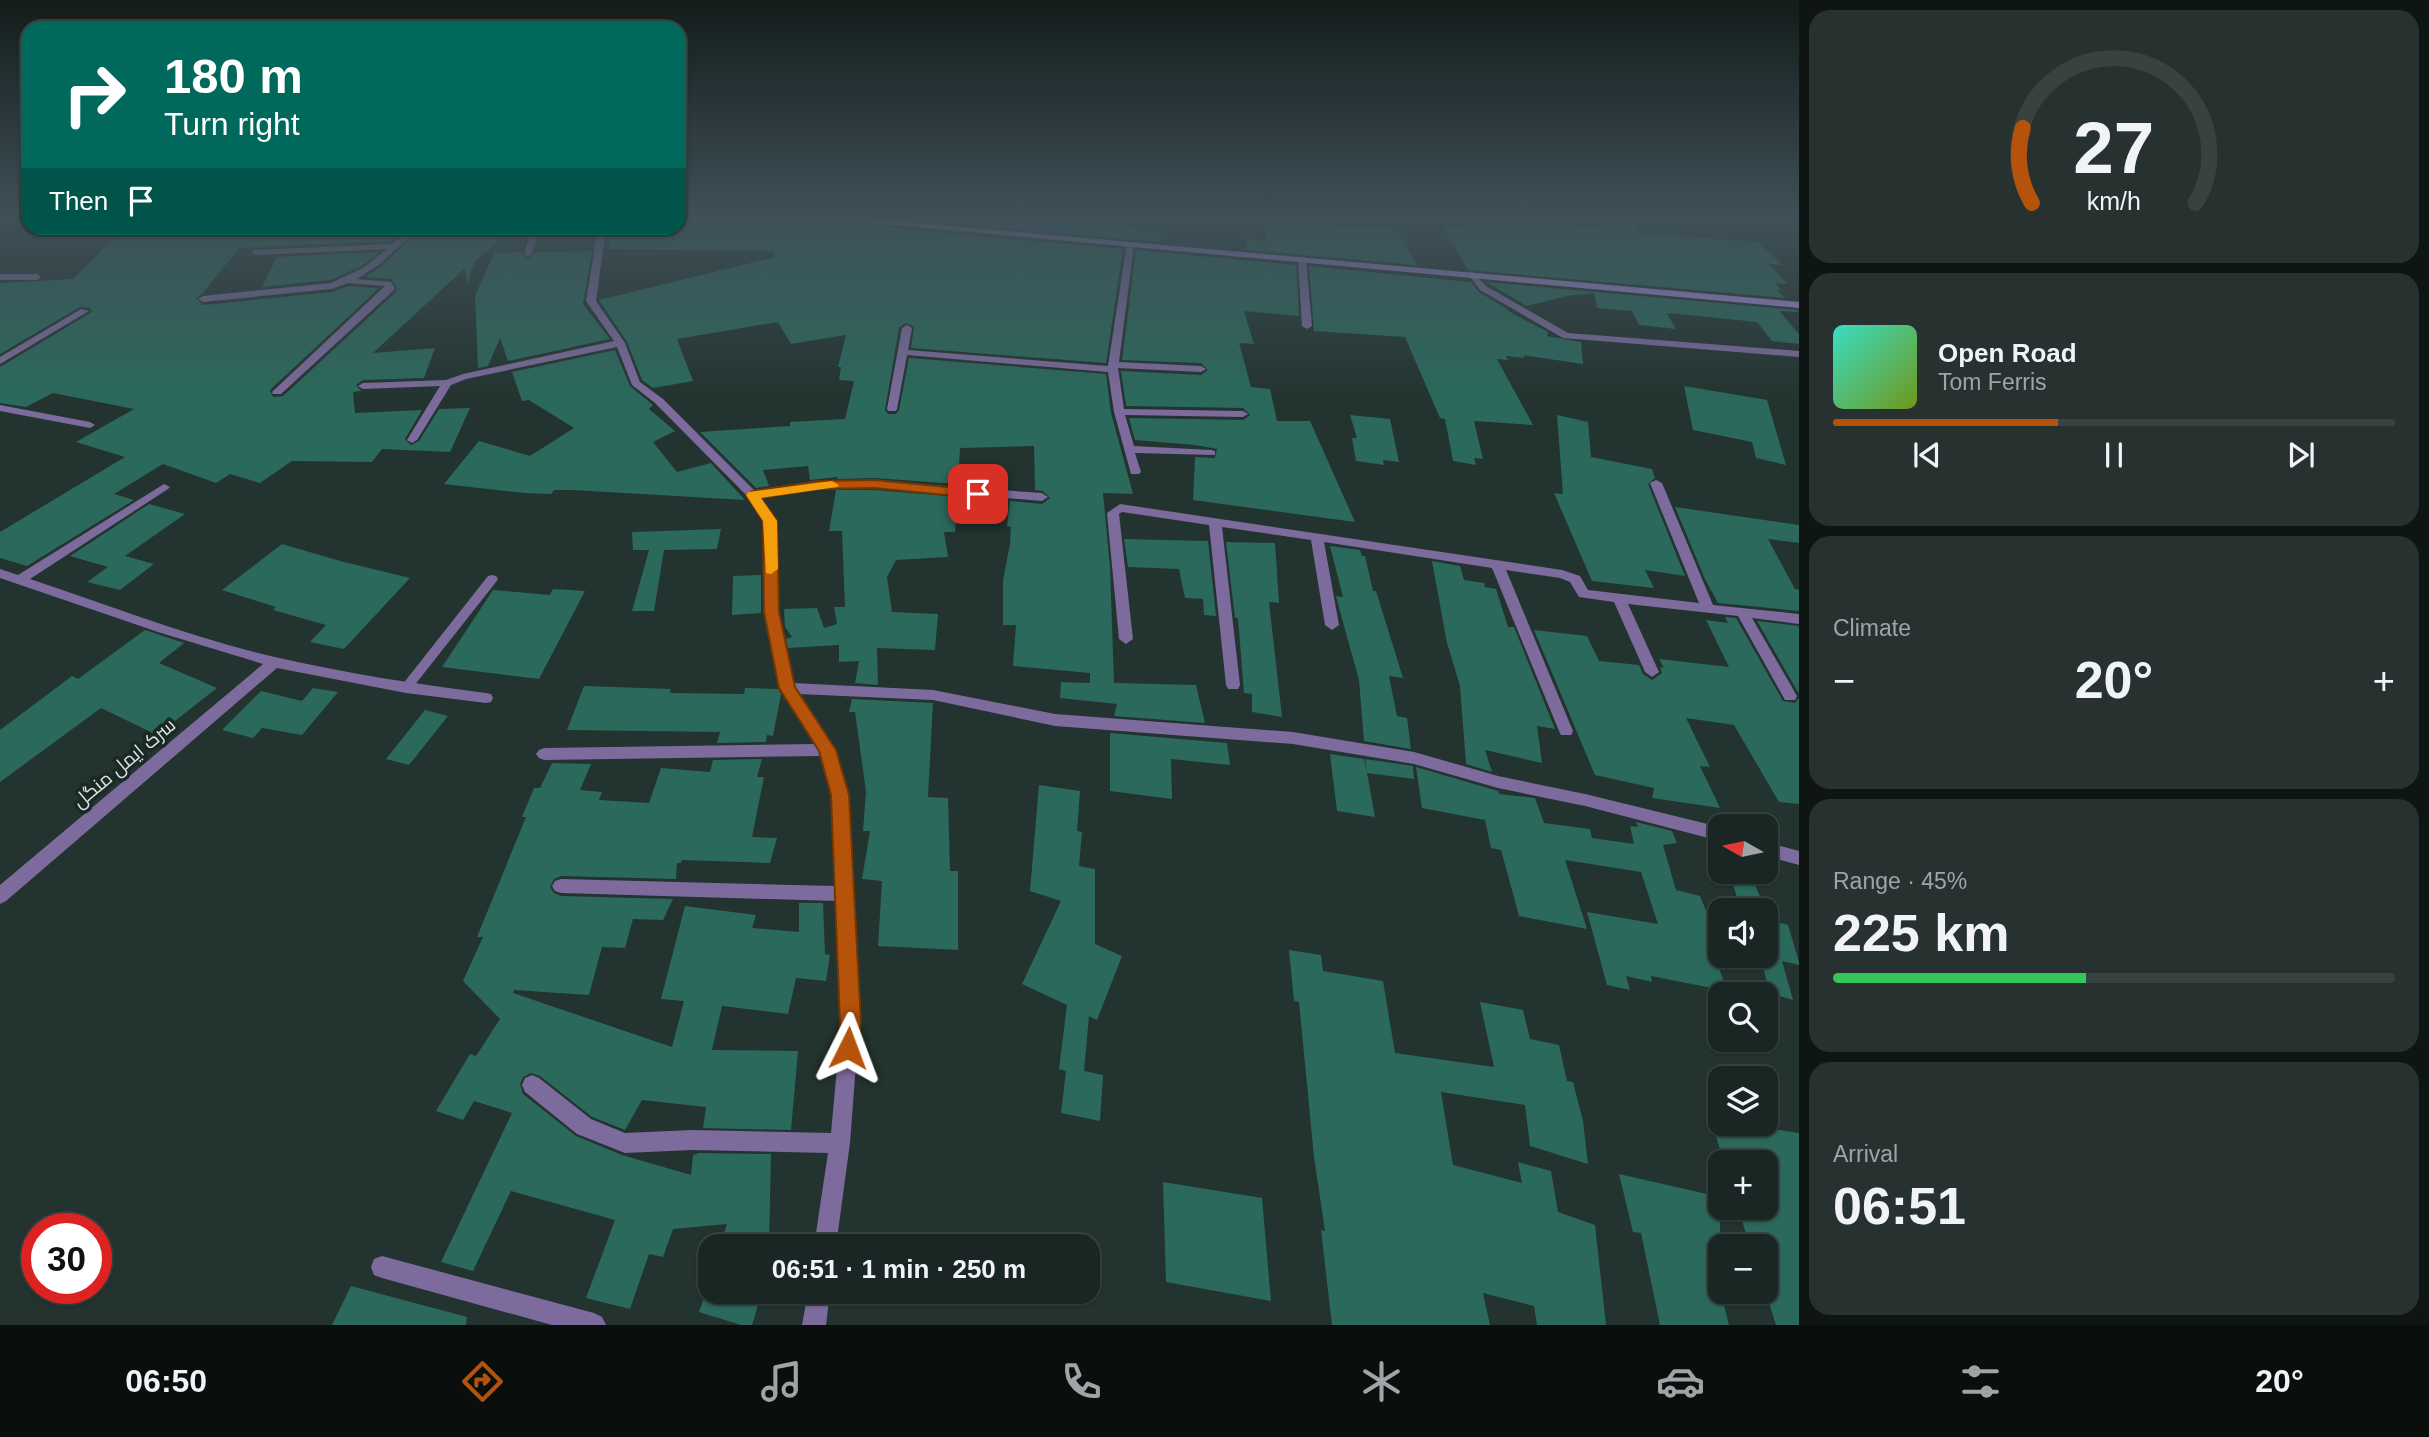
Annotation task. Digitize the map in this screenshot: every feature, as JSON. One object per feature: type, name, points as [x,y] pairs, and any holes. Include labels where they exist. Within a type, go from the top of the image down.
[{"type":"main road","points":[[1512,278],[1799,305]]},
{"type":"street","points":[[203,299],[332,286],[356,278]]},
{"type":"street","points":[[594,278],[591,301],[620,343],[636,383],[659,401],[752,495],[770,521],[771,612],[787,688],[827,750],[840,795],[850,1024],[840,1143],[827,1234]]},
{"type":"street","points":[[1126,278],[1114,367],[1119,412],[1135,472]]},
{"type":"street","points":[[1303,278],[1307,326]]},
{"type":"street","points":[[1475,278],[1483,288],[1566,336],[1799,354]]},
{"type":"street","points":[[277,392],[391,288],[388,285],[350,281]]},
{"type":"street","points":[[0,361],[84,311]]},
{"type":"street","points":[[892,409],[907,328]]},
{"type":"street","points":[[363,386],[447,383],[463,377],[620,343]]},
{"type":"street","points":[[902,352],[1114,367],[1201,369]]},
{"type":"street","points":[[412,440],[447,383]]},
{"type":"street","points":[[0,408],[90,425]]},
{"type":"street","points":[[1119,412],[1243,414]]},
{"type":"street","points":[[1130,449],[1211,453]]},
{"type":"street","points":[[752,495],[819,485],[874,484],[1042,497]]},
{"type":"street","points":[[1656,484],[1709,610]]},
{"type":"street","points":[[18,580],[164,487]]},
{"type":"street","points":[[1126,639],[1114,510],[1130,508],[1570,576],[1584,594],[1799,620]]},
{"type":"street","points":[[1215,521],[1233,685]]},
{"type":"street","points":[[1317,537],[1332,625]]},
{"type":"street","points":[[1497,564],[1566,731]]},
{"type":"street","points":[[0,573],[163,629],[274,662],[406,688],[486,698]]},
{"type":"street","points":[[1619,598],[1652,672]]},
{"type":"street","points":[[1743,614],[1790,696]]},
{"type":"street","name":"سرک ایمل منگل","points":[[0,896],[274,662]]},
{"type":"street","points":[[787,688],[933,695],[1055,720],[1293,738],[1414,758],[1498,782],[1585,800],[1708,831]]},
{"type":"street","points":[[544,754],[827,750]]},
{"type":"street","points":[[1778,852],[1799,858]]},
{"type":"street","points":[[561,886],[845,894]]},
{"type":"street","points":[[532,1085],[584,1127],[625,1143],[692,1140],[840,1143]]},
{"type":"street","points":[[382,1267],[594,1325]]},
{"type":"street","points":[[814,1325],[817,1304]]},
{"type":"lane","points":[[406,688],[492,579]]},
{"type":"building","points":[[215,278],[196,298],[203,305],[332,292],[348,286],[379,288],[270,390],[273,397],[283,396],[396,292],[397,287],[391,279],[376,278],[454,278],[373,353],[435,348],[424,378],[363,380],[356,385],[361,391],[353,392],[355,413],[422,410],[405,439],[411,445],[419,441],[439,409],[470,408],[450,452],[382,449],[372,462],[292,461],[260,483],[230,474],[216,483],[163,464],[114,494],[134,500],[27,566],[0,558],[0,532],[125,457],[76,442],[134,409],[53,393],[26,407],[0,403],[0,367],[92,312],[90,308],[80,307],[0,354],[0,283],[73,279]]},
{"type":"building","points":[[267,278],[335,278],[330,280],[262,287]]},
{"type":"building","points":[[483,278],[587,278],[583,304],[610,339],[508,361],[500,338],[488,366],[478,368],[475,296]]},
{"type":"building","points":[[690,278],[1119,278],[1106,363],[911,348],[914,327],[906,323],[899,328],[885,410],[888,414],[896,414],[899,410],[909,358],[1106,374],[1111,413],[1133,494],[1103,493],[1110,567],[1114,683],[1196,685],[1205,723],[1114,716],[1117,704],[1060,698],[1061,682],[1090,683],[1090,673],[1013,666],[1016,625],[1003,625],[1003,581],[1010,544],[1011,527],[1007,526],[1010,501],[1042,504],[1050,498],[1043,491],[1035,490],[1034,446],[960,448],[958,484],[874,478],[837,479],[838,477],[810,480],[808,466],[763,470],[769,486],[756,488],[700,432],[845,419],[854,381],[839,380],[841,367],[838,367],[846,335],[791,344],[778,322],[677,339],[693,381],[653,388],[642,380],[627,342],[599,300]]},
{"type":"building","points":[[1132,278],[1297,278],[1299,316],[1244,311],[1254,344],[1239,343],[1251,387],[1270,389],[1277,421],[1310,421],[1355,522],[1193,500],[1195,457],[1215,458],[1217,449],[1135,440],[1129,418],[1243,420],[1250,415],[1243,408],[1126,406],[1121,371],[1201,375],[1208,370],[1201,363],[1122,360]]},
{"type":"building","points":[[1310,278],[1429,278],[1471,282],[1479,292],[1508,311],[1548,332],[1547,336],[1581,342],[1583,364],[1523,355],[1525,358],[1506,356],[1508,360],[1497,359],[1533,425],[1474,421],[1483,459],[1474,458],[1476,465],[1453,461],[1445,419],[1440,418],[1405,337],[1314,331]]},
{"type":"building","points":[[1557,278],[1782,278],[1788,284],[1775,283],[1782,290],[1777,290],[1785,298]]},
{"type":"building","points":[[1486,282],[1797,310],[1799,312],[1779,311],[1799,334],[1799,344],[1772,341],[1757,322],[1670,313],[1667,314],[1676,329],[1639,325],[1632,311],[1597,308],[1594,293],[1567,296],[1527,306]]},
{"type":"building","points":[[615,350],[630,386],[653,405],[649,409],[675,431],[653,442],[677,472],[711,463],[745,500],[573,490],[554,490],[551,494],[524,493],[444,484],[479,441],[530,456],[574,428],[529,400],[522,401],[512,372]]},
{"type":"building","points":[[1684,386],[1767,400],[1786,465],[1756,458],[1752,442],[1693,430]]},
{"type":"building","points":[[1350,415],[1390,419],[1399,462],[1383,460],[1384,465],[1356,461],[1352,438],[1357,438]]},
{"type":"building","points":[[1557,415],[1588,422],[1591,457],[1652,469],[1655,478],[1648,484],[1685,576],[1645,570],[1654,588],[1592,581],[1554,493],[1563,494]]},
{"type":"building","points":[[836,490],[874,490],[958,497],[955,532],[944,532],[948,557],[896,560],[887,577],[892,612],[938,614],[935,650],[877,648],[878,685],[855,683],[859,661],[839,662],[839,645],[788,648],[786,639],[792,637],[785,627],[784,609],[817,608],[824,628],[837,624],[834,607],[845,607],[842,531],[829,531]]},
{"type":"building","points":[[149,504],[185,514],[125,556],[154,564],[120,590],[87,582],[108,567],[70,556]]},
{"type":"building","points":[[1675,507],[1799,525],[1799,543],[1768,539],[1795,589],[1799,590],[1799,611],[1718,603]]},
{"type":"building","points":[[721,529],[717,549],[664,550],[654,611],[632,611],[649,550],[633,550],[632,532]]},
{"type":"building","points":[[1124,539],[1208,541],[1216,616],[1204,615],[1203,599],[1185,598],[1179,569],[1128,567]]},
{"type":"building","points":[[1226,542],[1275,543],[1279,603],[1269,602],[1282,717],[1252,712],[1252,694],[1244,693],[1238,618],[1235,618]]},
{"type":"building","points":[[282,544],[410,578],[344,649],[310,642],[326,625],[273,610],[276,607],[222,590]]},
{"type":"building","points":[[1330,546],[1360,550],[1362,556],[1365,556],[1373,591],[1376,591],[1403,678],[1389,676],[1397,716],[1407,718],[1411,749],[1364,741],[1359,680],[1336,596],[1343,597]]},
{"type":"building","points":[[1432,561],[1460,566],[1464,580],[1484,583],[1485,587],[1496,589],[1508,627],[1514,627],[1555,729],[1537,726],[1542,763],[1485,750],[1492,772],[1466,764],[1460,686],[1447,643]]},
{"type":"building","points":[[761,575],[761,613],[732,615],[733,576]]},
{"type":"building","points":[[553,589],[585,591],[539,679],[442,667],[493,590],[550,595]]},
{"type":"building","points":[[1725,617],[1736,618],[1783,701],[1795,703],[1799,698],[1799,804],[1779,802],[1734,725],[1686,718],[1710,767],[1700,766],[1720,808],[1652,798],[1654,788],[1595,775],[1534,630],[1587,636],[1599,661],[1639,665],[1643,674],[1652,680],[1662,673],[1660,667],[1664,668],[1659,659],[1729,667],[1706,620],[1728,623]]},
{"type":"building","points":[[1757,621],[1799,626],[1799,694]]},
{"type":"building","points":[[145,630],[184,643],[159,663],[217,688],[157,735],[101,708],[0,782],[0,730],[72,676],[78,679]]},
{"type":"building","points":[[584,686],[671,689],[670,693],[744,694],[745,688],[778,689],[781,694],[773,736],[767,735],[766,742],[717,743],[720,732],[567,730]]},
{"type":"building","points":[[313,688],[338,692],[302,735],[262,728],[253,738],[222,730],[261,691],[302,701]]},
{"type":"building","points":[[852,699],[933,703],[928,797],[948,798],[950,871],[958,871],[958,950],[878,946],[882,881],[862,879],[870,831],[863,831],[866,791],[855,712],[849,712]]},
{"type":"building","points":[[425,710],[448,716],[409,765],[386,759]]},
{"type":"building","points":[[1110,733],[1227,743],[1230,765],[1171,759],[1172,799],[1110,791]]},
{"type":"building","points":[[1330,754],[1364,759],[1367,772],[1365,759],[1413,766],[1414,779],[1367,773],[1375,817],[1337,811]]},
{"type":"building","points":[[762,759],[757,777],[764,777],[752,837],[777,838],[770,863],[682,860],[677,863],[676,879],[561,876],[554,879],[550,887],[554,893],[561,896],[673,899],[663,920],[633,919],[625,948],[602,947],[589,995],[514,990],[513,993],[672,1047],[684,1001],[661,999],[685,906],[756,915],[752,928],[799,932],[799,903],[823,903],[825,954],[830,955],[826,981],[796,978],[788,1014],[722,1006],[712,1050],[798,1051],[791,1130],[703,1128],[706,1107],[642,1100],[625,1130],[592,1117],[540,1076],[531,1073],[523,1077],[520,1084],[523,1094],[576,1136],[622,1155],[691,1175],[693,1155],[699,1153],[771,1154],[769,1234],[724,1234],[727,1224],[673,1229],[663,1257],[649,1254],[630,1309],[586,1298],[615,1220],[511,1191],[473,1271],[441,1262],[512,1113],[474,1101],[463,1120],[436,1111],[470,1054],[476,1056],[500,1019],[463,981],[483,937],[477,937],[526,817],[522,817],[534,788],[540,788],[552,763],[591,764],[580,790],[602,792],[599,800],[649,803],[661,768],[710,772],[713,760]]},
{"type":"building","points":[[1416,767],[1498,791],[1499,794],[1535,798],[1544,823],[1590,829],[1592,838],[1634,844],[1630,826],[1638,827],[1636,822],[1672,831],[1677,843],[1663,845],[1676,890],[1700,896],[1708,916],[1708,968],[1719,968],[1724,982],[1708,982],[1708,987],[1651,976],[1652,982],[1626,976],[1630,990],[1607,985],[1587,912],[1658,924],[1641,872],[1565,860],[1587,929],[1519,916],[1501,850],[1491,848],[1485,820],[1422,808]]},
{"type":"building","points":[[1039,785],[1080,791],[1077,831],[1082,832],[1079,866],[1095,869],[1095,944],[1122,956],[1097,1020],[1089,1016],[1084,1071],[1103,1075],[1100,1121],[1061,1113],[1066,1071],[1059,1069],[1067,1005],[1022,984],[1061,901],[1030,891]]},
{"type":"building","points":[[1733,884],[1754,884],[1761,898],[1737,898]]},
{"type":"building","points":[[1778,922],[1788,925],[1799,962],[1799,965],[1782,961],[1793,1000],[1778,995],[1778,982],[1767,982],[1763,968],[1778,968]]},
{"type":"building","points":[[1289,950],[1321,955],[1323,971],[1383,981],[1395,1053],[1494,1067],[1480,1002],[1523,1010],[1530,1039],[1559,1045],[1567,1081],[1573,1082],[1583,1121],[1588,1164],[1530,1146],[1525,1105],[1441,1092],[1453,1165],[1522,1183],[1518,1162],[1551,1171],[1558,1212],[1595,1225],[1606,1325],[1537,1325],[1534,1306],[1483,1293],[1490,1325],[1332,1325],[1321,1230],[1325,1231],[1314,1157],[1299,1002],[1294,1001]]},
{"type":"building","points":[[1778,1130],[1799,1133],[1799,1325],[1776,1325],[1769,1304],[1778,1304],[1778,1234],[1746,1234],[1742,1220],[1778,1220],[1778,1150],[1720,1150],[1716,1136],[1778,1136]]},
{"type":"building","points":[[1619,1174],[1708,1194],[1708,1220],[1720,1220],[1720,1234],[1708,1234],[1708,1304],[1724,1304],[1729,1325],[1660,1325],[1641,1233],[1633,1232]]},
{"type":"building","points":[[1163,1182],[1262,1198],[1271,1301],[1166,1282]]},
{"type":"building","points":[[351,1286],[467,1317],[466,1325],[332,1325]]},
{"type":"building","points":[[702,1304],[758,1304],[752,1325],[741,1325],[699,1312]]},
{"type":"slow traffic","points":[[771,569],[770,521],[752,495],[832,485]]},
{"type":"route","points":[[848,1048],[850,1024],[840,795],[827,750],[787,688],[771,612],[770,521],[752,495],[819,485],[874,484],[978,494]]}]
